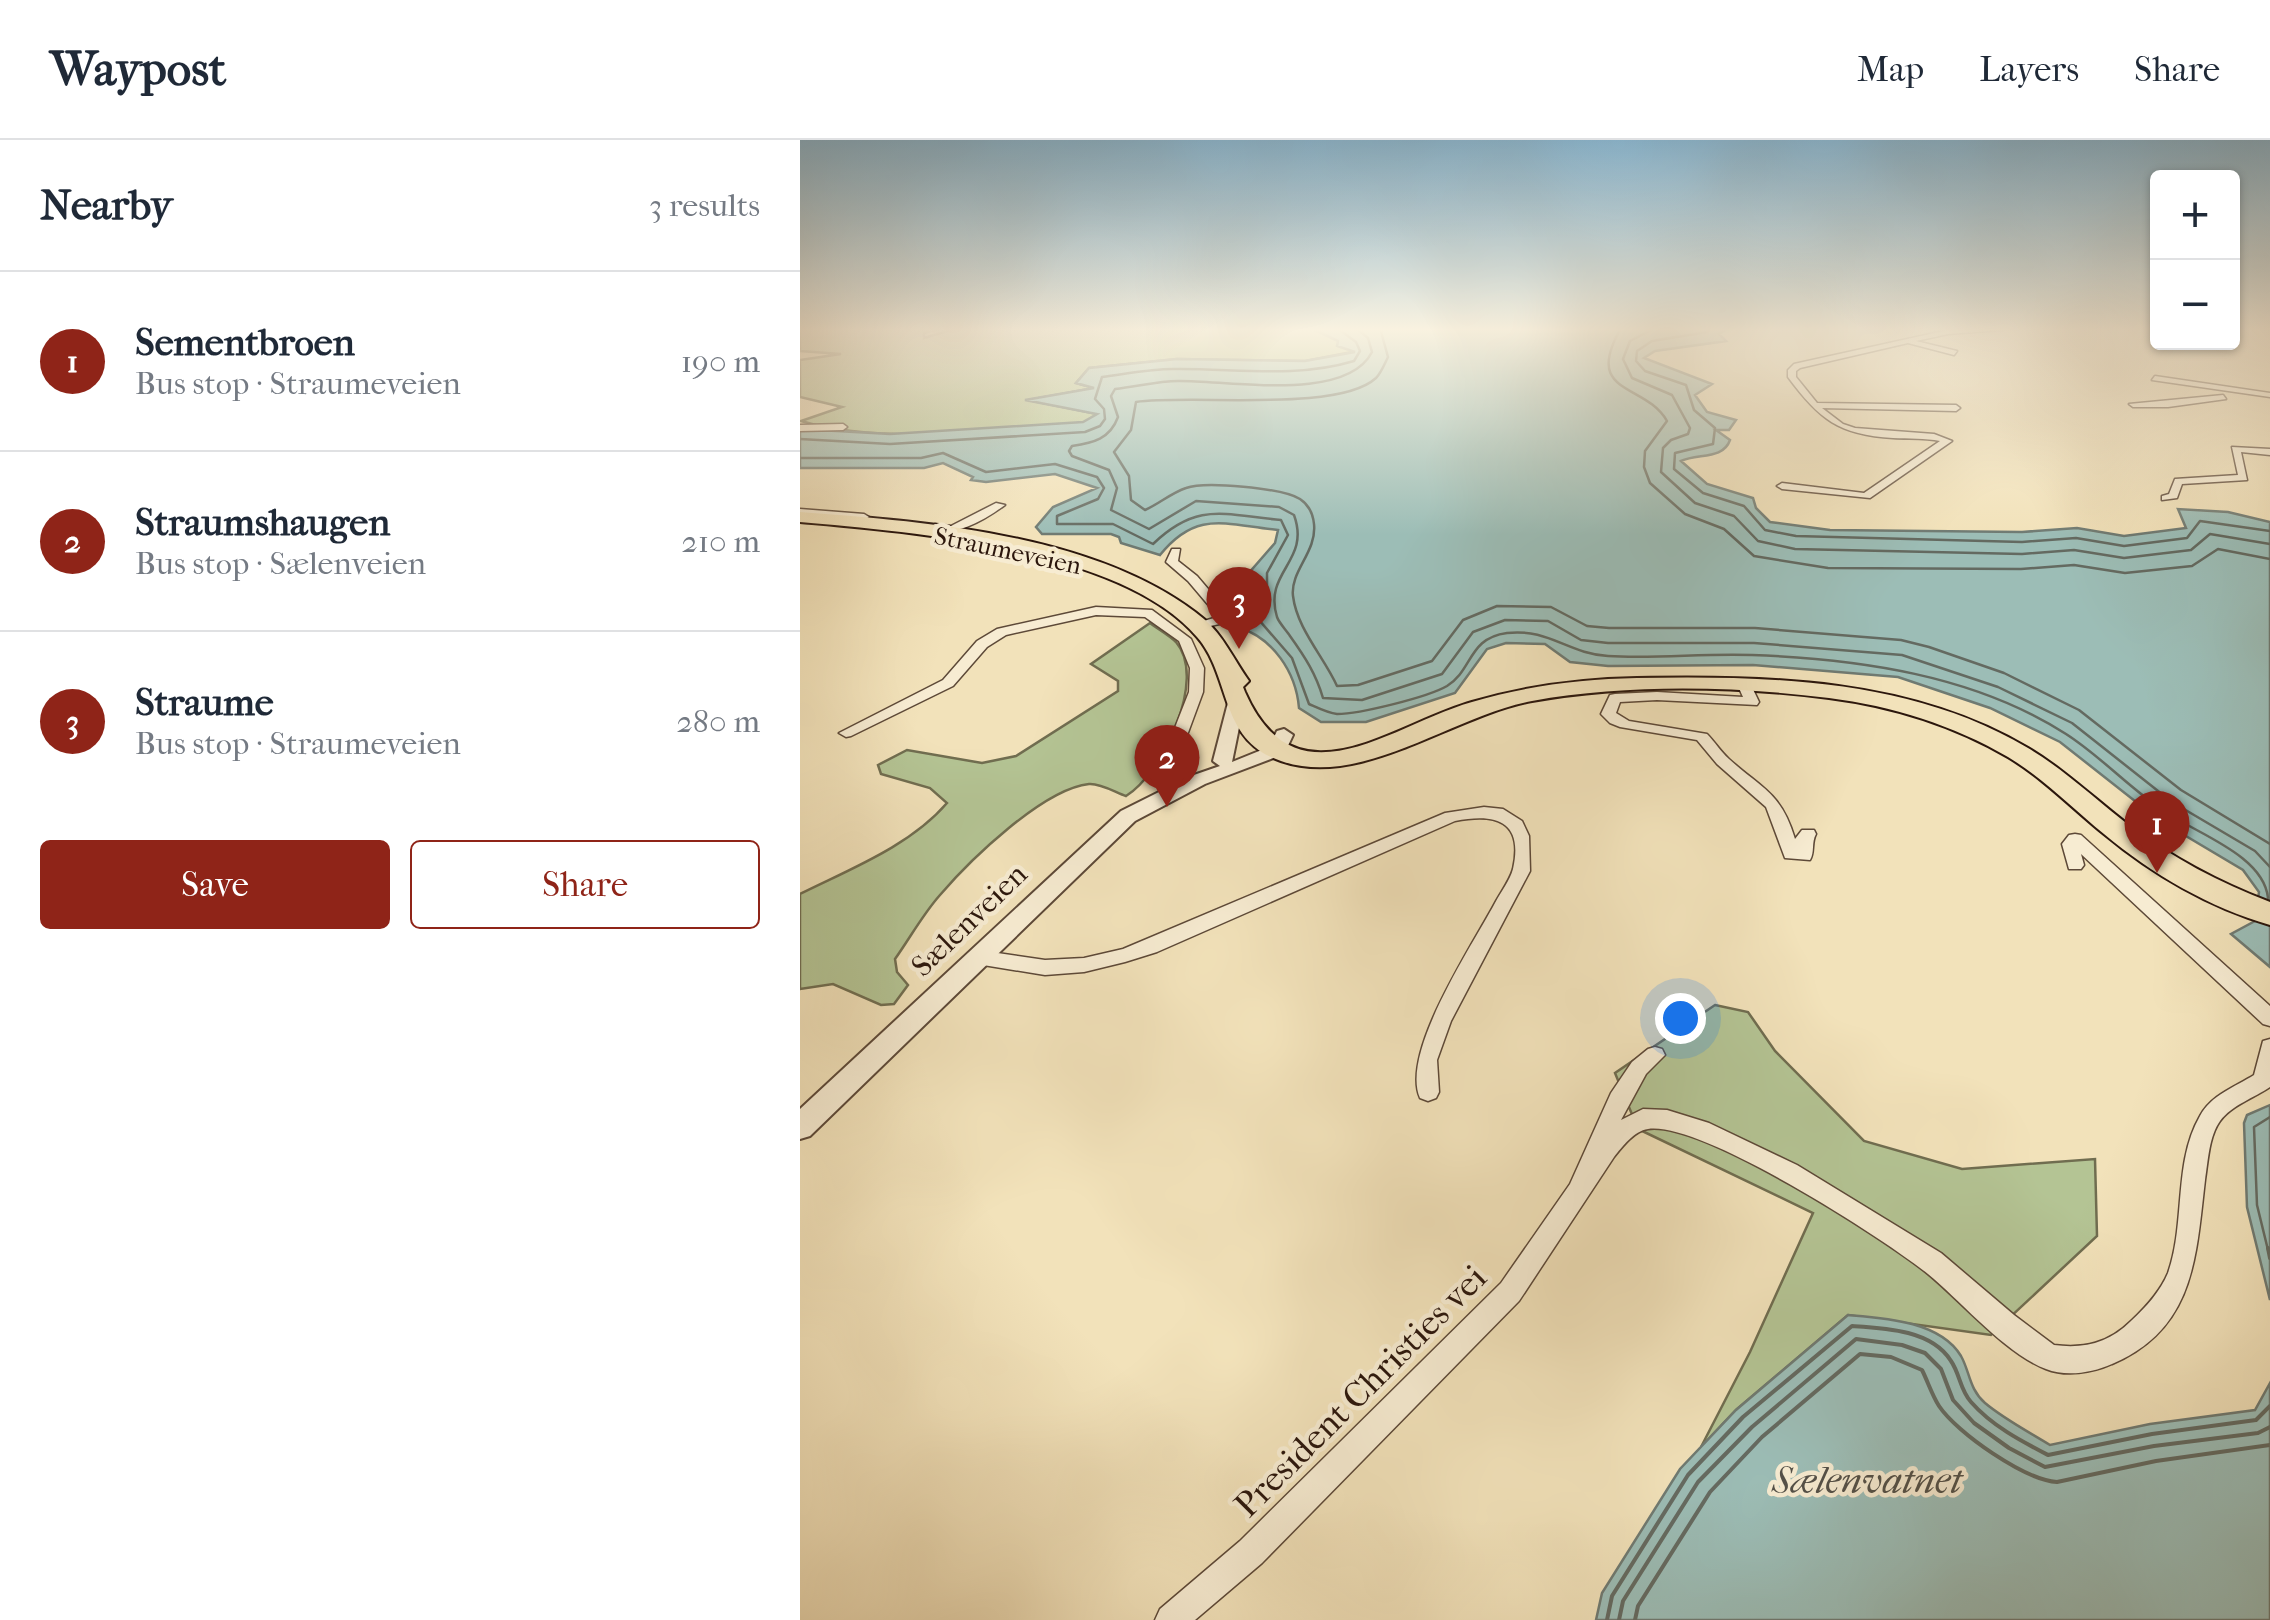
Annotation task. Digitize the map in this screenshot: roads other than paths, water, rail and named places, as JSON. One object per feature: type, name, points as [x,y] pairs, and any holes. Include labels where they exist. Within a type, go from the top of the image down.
[{"type":"main road","name":"Straumeveien","points":[[800,514],[997,543],[1064,559],[1141,586],[1200,626],[1274,742]]},
{"type":"main road","name":"Straumeveien","points":[[1226,666],[1241,719],[1274,742]]},
{"type":"main road","points":[[1274,742],[1318,759],[1346,758],[1482,706],[1555,690],[1611,685],[1809,688],[1872,697],[1920,709],[1973,729],[2035,764],[2155,858],[2214,891],[2262,911]]},
{"type":"street","points":[[1782,486],[1866,496],[1947,441],[1854,431],[1826,421],[1809,397]]},
{"type":"street","points":[[2133,404],[2223,397]]},
{"type":"street","points":[[1815,405],[1956,408]]},
{"type":"street","points":[[800,428],[843,427]]},
{"type":"street","points":[[2166,498],[2173,496],[2178,480],[2244,478],[2236,449],[2270,452]]},
{"type":"street","points":[[800,514],[954,529],[1000,505]]},
{"type":"street","points":[[1176,552],[1172,562],[1191,576],[1200,592],[1222,612],[1220,620],[1200,626]]},
{"type":"street","points":[[846,734],[948,683],[982,644],[1002,632],[1096,611],[1148,613],[1184,638],[1197,668],[1196,692],[1164,776],[1175,791]]},
{"type":"street","points":[[1745,686],[1752,702],[1657,696],[1616,698],[1608,714],[1612,720],[1702,737],[1720,760],[1765,792],[1780,813],[1791,854],[1804,856],[1808,834]]},
{"type":"street","name":"Straumeveien","points":[[1224,761],[1232,743],[1230,718],[1235,703]]},
{"type":"street","name":"Sælenveien","points":[[1198,780],[1224,761],[1274,742]]},
{"type":"street","name":"Sælenveien","points":[[800,1126],[1113,829],[1140,808],[1274,742]]},
{"type":"street","points":[[977,957],[1050,971],[1106,962],[1451,818],[1490,810],[1503,812],[1518,826],[1523,844],[1521,871],[1441,1021],[1428,1060],[1428,1092]]},
{"type":"street","points":[[2075,865],[2070,844],[2075,838],[2270,1018]]},
{"type":"street","name":"President Christies vei","points":[[1171,1620],[1251,1552],[1435,1364],[1495,1309],[1617,1138],[1634,1124],[1654,1117],[1675,1119],[1736,1145],[1906,1244],[2050,1358],[2073,1362],[2095,1359],[2120,1348],[2152,1321],[2181,1282],[2191,1194],[2206,1124],[2214,1111],[2264,1080],[2270,1047]]},
{"type":"street","name":"President Christies vei","points":[[1578,1192],[1618,1099],[1640,1068],[1655,1055]]},
{"type":"street","points":[[800,1110],[820,1096],[838,1090]]},
{"type":"water","points":[[1696,397],[1707,412],[1736,420],[1729,430],[1716,430],[1730,440],[1722,451],[1681,461],[1707,484],[1753,498],[1756,508],[1770,522],[1830,530],[2022,532],[2077,528],[2124,536],[2186,528],[2178,509],[2228,512],[2270,522],[2270,967],[2231,934],[2255,921],[2259,892],[2243,870],[2159,820],[2060,742],[1990,708],[1898,677],[1753,665],[1608,666],[1570,662],[1545,644],[1506,643],[1487,649],[1455,693],[1366,722],[1321,722],[1299,708],[1293,682],[1281,658],[1262,639],[1238,627],[1233,615],[1260,604],[1237,594],[1252,587],[1256,577],[1248,574],[1275,543],[1278,530],[1213,523],[1187,531],[1160,555],[1121,543],[1119,537],[1111,534],[1042,534],[1036,527],[1053,507],[1097,488],[1055,474],[986,482],[971,480],[973,477],[943,463],[924,468],[800,468],[800,429],[890,434],[1083,422],[1097,414],[1025,400]]},
{"type":"water","points":[[2270,1105],[2270,1300],[2247,1207],[2244,1123],[2247,1115]]},
{"type":"water","name":"Sælenvatnet","points":[[1848,1315],[1910,1324],[1940,1335],[1961,1356],[1985,1403],[2050,1445],[2150,1424],[2255,1410],[2270,1383],[2270,1620],[1596,1620],[1602,1593],[1680,1469],[1736,1410]]},
{"type":"place","name":"Straume","points":[[1239,649]]},
{"type":"place","name":"Straumshaugen","points":[[1167,807]]},
{"type":"place","name":"Sementbroen","points":[[2157,873]]}]
